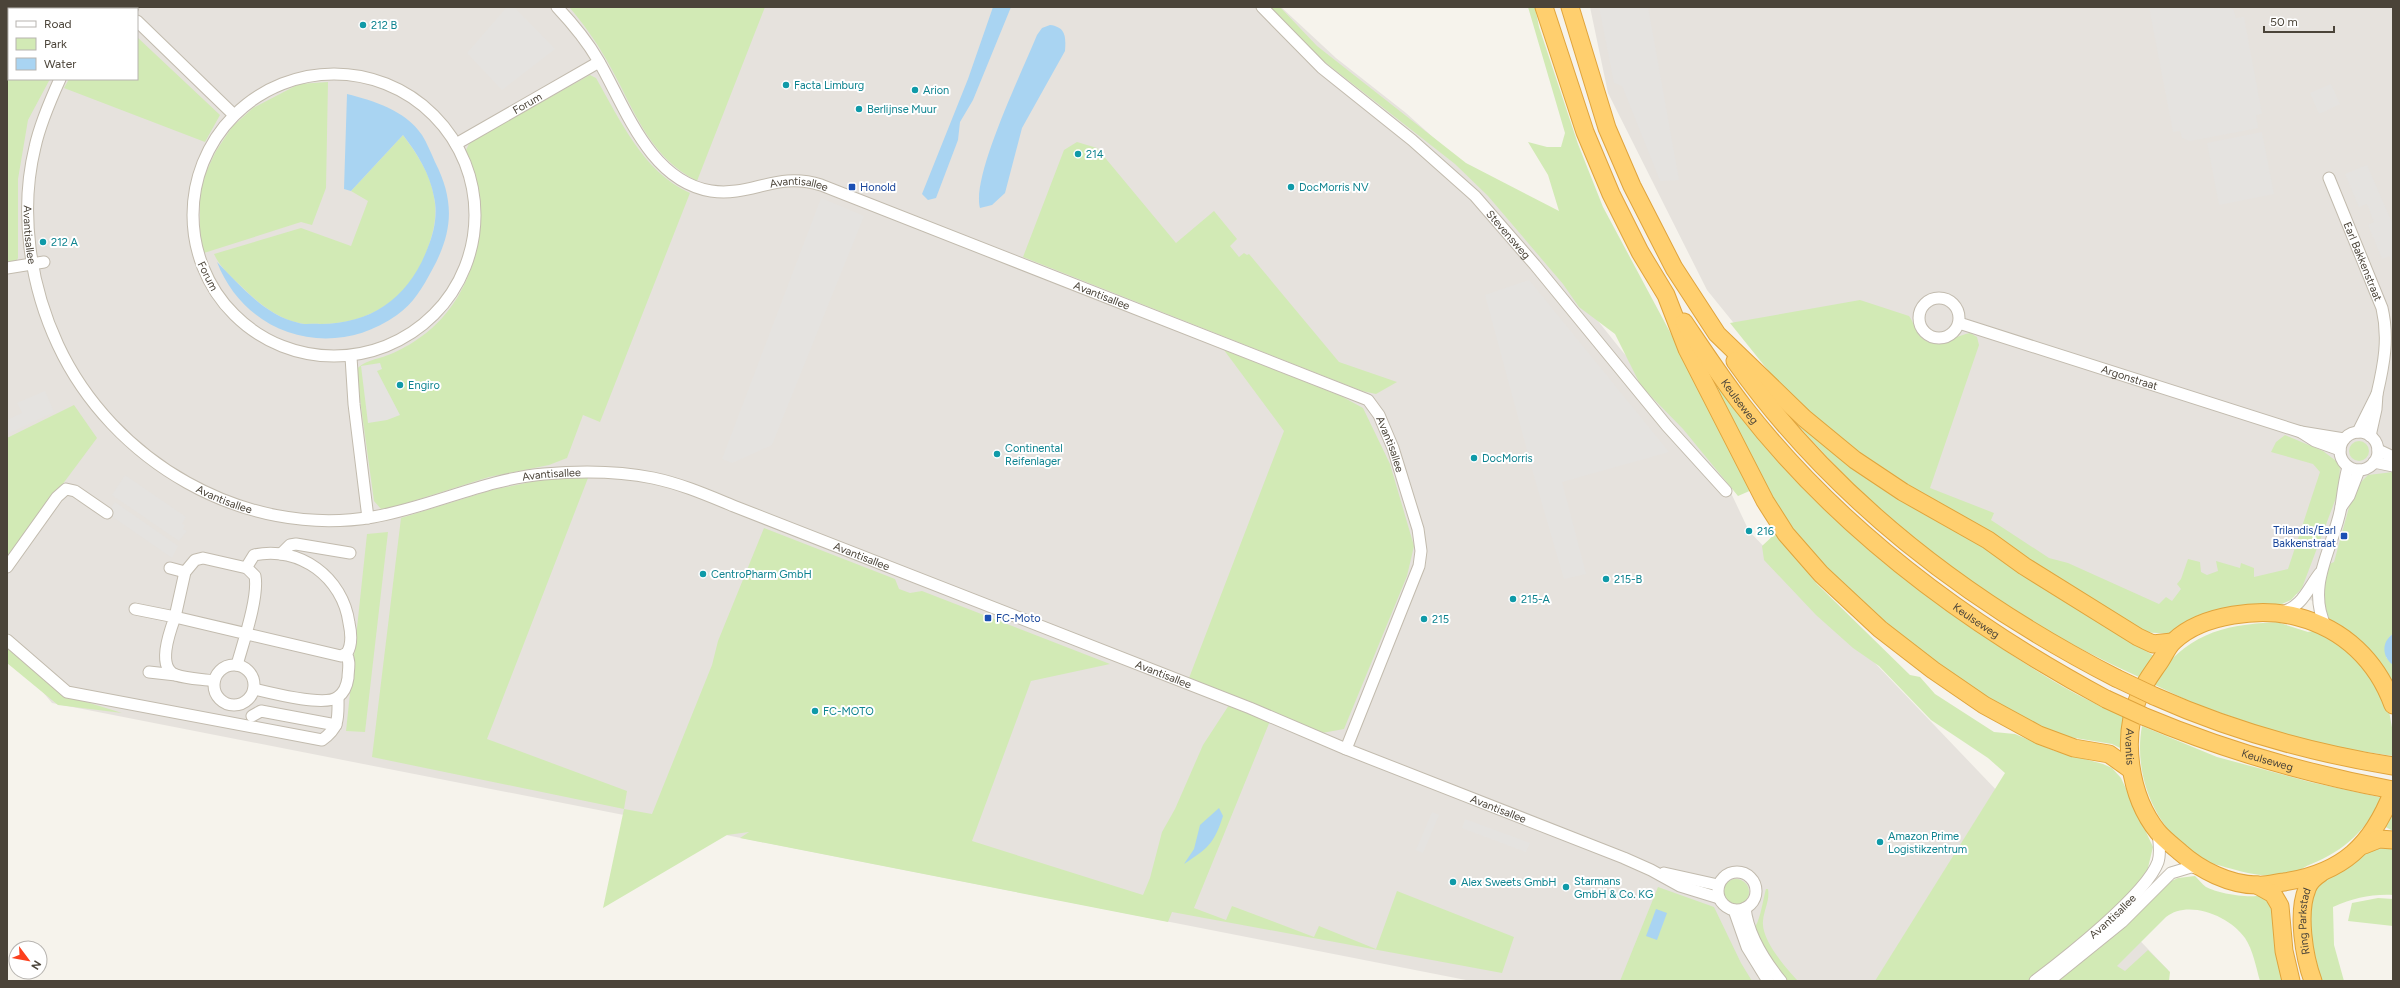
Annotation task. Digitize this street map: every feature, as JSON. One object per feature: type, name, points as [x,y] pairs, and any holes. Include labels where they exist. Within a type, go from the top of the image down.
[{"type":"highway","points":[[1544,7],[1585,132],[1612,194],[1640,252],[1666,295],[1687,349],[1765,501],[1786,534],[1821,574],[1906,650],[1988,708],[2039,735],[2074,748],[2109,754],[2130,769]]},
{"type":"highway","points":[[1570,7],[1607,128],[1632,186],[1674,268],[1717,334],[1816,429],[1871,471],[1988,540],[2138,638],[2153,644],[2172,642]]},
{"type":"highway","name":"Keulseweg","points":[[1666,295],[1743,406],[1788,460],[1856,526],[1907,571],[1979,623],[2044,666],[2106,699],[2143,716],[2223,747],[2314,773],[2393,790]]},
{"type":"highway","name":"Keulseweg","points":[[1717,334],[1746,377],[1803,444],[1841,483],[1900,537],[1948,576],[1994,608],[2060,649],[2154,696],[2219,722],[2272,739],[2386,765]]},
{"type":"highway","name":"Avantis","points":[[2393,705],[2371,663],[2353,645],[2326,627],[2296,616],[2250,612],[2213,620],[2192,629],[2172,642],[2147,679],[2136,704],[2129,735],[2130,769],[2143,806],[2158,832],[2185,856],[2206,870],[2234,881],[2257,886],[2307,877],[2326,870],[2364,845],[2384,812],[2393,790]]},
{"type":"highway","points":[[2364,845],[2380,839],[2393,840]]},
{"type":"highway","name":"Ring Parkstad","points":[[2313,981],[2304,941],[2304,898],[2309,885],[2326,870]]},
{"type":"highway","name":"Ring Parkstad","points":[[2257,886],[2270,892],[2278,902],[2284,951],[2291,981]]},
{"type":"street","name":"Avantisallee","points":[[557,7],[591,49],[630,121],[650,151],[675,175],[698,187],[711,191],[736,191],[784,180],[803,180],[821,185],[1368,400],[1379,414],[1388,433],[1418,529],[1421,551],[1419,566],[1346,749]]},
{"type":"street","name":"Stevensweg","points":[[1262,7],[1322,68],[1423,148],[1489,210],[1536,264],[1634,386],[1726,491]]},
{"type":"street","points":[[138,22],[234,114]]},
{"type":"street","name":"Forum","points":[[456,144],[599,62]]},
{"type":"street","name":"Forum","points":[[340,72],[370,78],[393,86],[416,100],[444,126],[456,144],[473,187],[476,216],[472,245],[463,272],[444,303],[428,320],[406,336],[380,349],[351,357],[303,352],[284,346],[256,333],[237,318],[220,300],[198,258],[193,225],[193,199],[201,169],[211,146],[234,114],[257,97],[278,86],[308,75],[340,72]]},
{"type":"street","name":"Avantisallee","points":[[60,80],[48,105],[35,146],[28,187],[33,265],[44,311],[75,378],[97,409],[148,458],[206,493],[267,513],[297,519],[368,518],[396,513],[480,488],[542,474],[618,474],[653,478],[680,486],[736,507],[1250,708],[1346,749],[1651,870],[1680,886],[1719,898],[1728,908],[1740,909]]},
{"type":"street","name":"Earl Bakkenstraat","points":[[2329,178],[2382,308],[2386,326],[2386,351],[2370,436]]},
{"type":"street","points":[[7,268],[33,265],[44,262]]},
{"type":"street","name":"Argonstraat","points":[[1959,323],[2301,432],[2317,433],[2344,439]]},
{"type":"street","points":[[351,357],[354,404],[368,518]]},
{"type":"street","name":"Earl Bakkenstraat","points":[[2358,432],[2377,394]]},
{"type":"street","name":"Argonstraat","points":[[2301,432],[2315,441],[2340,450]]},
{"type":"street","points":[[2378,450],[2374,462],[2370,466],[2359,470],[2348,467],[2340,457],[2340,450],[2344,439],[2358,432],[2370,436],[2378,450],[2393,457]]},
{"type":"street","points":[[2374,462],[2393,466]]},
{"type":"street","points":[[2326,627],[2319,607],[2320,573],[2341,506],[2341,493],[2348,467]]},
{"type":"street","points":[[2341,506],[2348,496],[2359,470]]},
{"type":"street","points":[[7,567],[57,497],[66,489],[75,491],[107,513]]},
{"type":"street","points":[[281,554],[290,546],[296,544],[350,553]]},
{"type":"street","points":[[135,609],[341,656],[346,654],[349,650],[350,630],[347,606],[339,591],[327,576],[317,568],[304,561],[281,554],[254,555],[246,568]]},
{"type":"street","points":[[176,675],[170,671],[166,664],[166,654],[185,572],[191,563],[203,558],[246,568],[252,572],[257,583],[237,665]]},
{"type":"street","points":[[170,568],[185,572]]},
{"type":"street","points":[[2274,613],[2288,610],[2300,603],[2320,573]]},
{"type":"street","points":[[7,640],[67,692],[251,721],[322,740],[332,733],[336,725],[338,697],[347,684],[349,664],[346,654]]},
{"type":"street","points":[[166,664],[154,673],[214,681]]},
{"type":"street","points":[[237,665],[250,674],[254,689],[251,696],[243,703],[230,705],[223,702],[214,689],[214,681],[222,668],[237,665]]},
{"type":"street","points":[[254,689],[322,701],[338,697]]},
{"type":"street","points":[[243,703],[251,721]]},
{"type":"street","points":[[251,721],[261,711],[336,725]]},
{"type":"street","name":"Avantisallee","points":[[2035,981],[2107,921],[2151,875],[2160,854],[2158,832]]},
{"type":"street","name":"Avantisallee","points":[[2049,981],[2118,926],[2170,873],[2191,867],[2206,870]]},
{"type":"street","name":"Avantisallee","points":[[1651,870],[1718,885]]},
{"type":"street","points":[[1719,898],[1718,885],[1723,878],[1730,873],[1738,872],[1750,877],[1754,884],[1756,893],[1752,902],[1740,909]]},
{"type":"street","points":[[1740,909],[1747,947],[1768,981]]},
{"type":"street","points":[[1740,909],[1756,942],[1781,981]]},
{"type":"shaded area","points":[[7,7],[1281,7],[1336,58],[1406,113],[1445,148],[1558,271],[1622,351],[1713,455],[1749,531],[2168,970],[2167,981],[1471,981],[52,703],[7,649]]},
{"type":"shaded area","points":[[507,7],[514,7],[555,49],[502,90],[467,53]]},
{"type":"shaded area","points":[[1590,7],[2393,7],[2393,659],[2339,613],[2295,593],[2149,625],[1879,474],[1805,411],[1707,290],[1608,93]]},
{"type":"shaded area","points":[[1599,7],[1648,7],[1679,180],[1660,181],[1622,86],[1614,83]]},
{"type":"shaded area","points":[[2149,7],[2211,7],[2215,9],[2228,7],[2233,9],[2236,18],[2244,17],[2262,114],[2256,115],[2258,128],[2190,141],[2182,138],[2180,131],[2173,132]]},
{"type":"shaded area","points":[[2331,84],[2340,104],[2319,114],[2310,93]]},
{"type":"shaded area","points":[[2262,132],[2274,194],[2219,205],[2207,143]]},
{"type":"shaded area","points":[[2367,165],[2393,225],[2393,264],[2389,256],[2382,259],[2368,225],[2374,222],[2367,204],[2359,207],[2345,174]]},
{"type":"shaded area","points":[[821,198],[864,216],[772,445],[732,463],[722,459]]},
{"type":"shaded area","points":[[1529,280],[1669,452],[1562,482],[1586,574],[1564,579],[1534,476],[1485,295]]},
{"type":"shaded area","points":[[380,363],[382,369],[377,371],[400,415],[387,420],[368,423],[361,366]]},
{"type":"shaded area","points":[[45,391],[54,412],[7,434],[7,420],[22,413],[17,403]]},
{"type":"shaded area","points":[[125,475],[186,517],[182,524],[185,525],[183,529],[187,531],[179,541],[112,495]]},
{"type":"shaded area","points":[[115,502],[178,546],[172,558],[107,513]]},
{"type":"shaded area","points":[[1432,812],[1439,815],[1423,853],[1416,850]]},
{"type":"shaded area","points":[[1465,819],[1530,843],[1526,852],[1462,828]]},
{"type":"green space","points":[[7,7],[86,7],[8,8],[8,80],[49,80],[28,120],[18,179],[18,258],[15,263],[7,264]]},
{"type":"green space","points":[[569,7],[765,7],[697,181],[680,170],[665,157],[653,143],[642,128],[616,76],[602,52],[584,25]]},
{"type":"green space","points":[[1270,7],[1280,7],[1317,46],[1466,163],[1559,211],[1548,175],[1528,142],[1547,147],[1561,147],[1565,133],[1528,7],[1535,7],[1539,27],[1578,144],[1603,207],[1754,489],[1738,496],[1683,429],[1641,386],[1615,334],[1579,307],[1563,284],[1488,196],[1455,164],[1312,52],[1291,32]]},
{"type":"green space","points":[[138,38],[220,115],[205,142],[64,88],[68,80],[138,80]]},
{"type":"green space","points":[[590,75],[596,78],[624,128],[646,159],[674,184],[690,193],[600,422],[583,415],[567,458],[549,465],[489,477],[394,507],[381,509],[374,501],[356,370],[366,362],[391,354],[405,347],[436,324],[454,303],[466,280],[475,254],[479,228],[479,201],[475,175],[466,150],[470,142]]},
{"type":"green space","points":[[328,82],[326,188],[312,225],[301,222],[204,253],[200,235],[200,185],[216,151],[232,127],[253,108],[299,84]]},
{"type":"green space","points":[[403,135],[426,172],[432,188],[435,204],[435,218],[431,239],[419,269],[409,284],[398,296],[385,306],[371,314],[339,323],[304,324],[291,321],[262,305],[231,277],[220,264],[214,254],[301,228],[351,246],[368,201],[351,191]]},
{"type":"green space","points":[[1077,142],[1097,148],[1176,243],[1214,211],[1237,239],[1230,246],[1239,257],[1244,253],[1247,255],[1249,254],[1339,362],[1397,382],[1376,394],[1362,391],[1023,257],[1064,150]]},
{"type":"green space","points":[[1860,300],[1909,316],[1919,335],[1931,343],[1944,342],[1970,333],[1977,337],[1979,345],[1930,488],[1994,513],[1991,520],[2049,558],[2068,563],[2159,604],[2166,597],[2172,601],[2181,589],[2177,584],[2181,579],[2188,559],[2200,562],[2201,572],[2207,575],[2218,571],[2216,561],[2240,568],[2241,563],[2254,568],[2254,577],[2288,569],[2320,472],[2313,464],[2271,452],[2276,442],[2285,435],[2323,451],[2340,464],[2339,490],[2302,588],[2291,600],[2282,604],[2170,634],[2143,632],[1880,471],[1791,399],[1730,323]]},
{"type":"green space","points":[[1224,350],[1341,396],[1363,408],[1390,464],[1414,546],[1407,576],[1344,729],[1322,733],[1189,678],[1284,431]]},
{"type":"green space","points":[[1698,358],[1761,443],[1822,508],[1906,581],[1966,624],[2058,684],[2123,716],[2126,720],[2122,749],[2112,744],[2063,736],[1999,710],[1842,590],[1784,523]]},
{"type":"green space","points":[[1772,396],[1871,475],[2154,656],[2141,678],[2080,649],[2022,616],[1965,579],[1938,559],[1875,505],[1822,452]]},
{"type":"green space","points":[[74,405],[97,438],[7,559],[7,438]]},
{"type":"green space","points":[[2355,441],[2363,441],[2369,447],[2369,455],[2363,461],[2355,461],[2349,455],[2349,447]]},
{"type":"green space","points":[[2393,472],[2393,634],[2390,636],[2386,657],[2393,665],[2393,699],[2329,618],[2326,611],[2324,591],[2329,564],[2334,562],[2354,489],[2368,475]]},
{"type":"green space","points":[[550,478],[588,478],[487,739],[627,791],[624,809],[372,757],[401,518],[492,490]]},
{"type":"green space","points":[[764,528],[895,579],[899,589],[910,593],[922,591],[1110,664],[1031,681],[972,841],[1143,895],[1150,878],[1162,832],[1175,809],[1203,745],[1229,705],[1270,721],[1194,908],[1226,920],[1232,906],[1314,937],[1319,926],[1376,949],[1397,891],[1514,937],[1502,973],[1172,912],[1168,922],[740,838],[749,832],[727,835],[603,908],[624,809],[652,814],[712,665],[718,641]]},
{"type":"green space","points":[[388,532],[365,732],[346,731],[367,534]]},
{"type":"green space","points":[[1776,533],[1817,584],[1910,675],[1920,677],[1935,694],[1994,732],[2015,734],[2055,751],[2103,764],[2112,768],[2121,778],[2153,847],[2146,876],[2125,899],[2031,981],[1875,981],[2005,773],[1988,758],[1931,720],[1879,666],[1853,648],[1816,615],[1764,560],[1762,546]]},
{"type":"green space","points":[[2277,622],[2308,632],[2318,630],[2330,636],[2369,671],[2389,711],[2393,733],[2393,756],[2340,748],[2267,729],[2195,704],[2151,683],[2164,667],[2178,654],[2191,643],[2205,636],[2237,626]]},
{"type":"green space","points":[[7,644],[80,700],[122,713],[58,705],[7,663]]},
{"type":"green space","points":[[2142,726],[2217,757],[2310,782],[2384,798],[2361,830],[2344,846],[2323,859],[2297,871],[2288,874],[2266,876],[2243,872],[2215,864],[2195,856],[2181,844],[2158,815],[2144,781],[2140,744]]},
{"type":"green space","points":[[2393,806],[2393,831],[2382,825]]},
{"type":"green space","points":[[2376,848],[2393,848],[2393,895],[2363,897],[2333,907],[2334,945],[2344,981],[2319,981],[2312,950],[2309,927],[2308,916],[2311,897],[2315,890],[2330,875],[2359,856]]},
{"type":"green space","points":[[2195,876],[2206,887],[2211,889],[2241,896],[2261,895],[2267,902],[2276,923],[2279,935],[2285,981],[2260,981],[2248,943],[2238,930],[2219,917],[2208,912],[2186,910],[2175,912],[2166,917],[2117,966],[2125,971],[2148,950],[2170,972],[2169,981],[2054,981],[2100,948],[2127,924],[2169,882],[2178,878]]},
{"type":"green space","points":[[1736,879],[1745,883],[1749,892],[1745,901],[1736,905],[1727,901],[1723,892],[1727,883]]},
{"type":"green space","points":[[1658,887],[1714,907],[1741,963],[1752,981],[1620,981]]},
{"type":"green space","points":[[1766,889],[1768,889],[1768,897],[1763,928],[1766,937],[1775,953],[1798,981],[1785,981],[1753,929],[1758,922]]},
{"type":"green space","points":[[2378,898],[2393,899],[2393,926],[2348,921],[2352,903]]},
{"type":"water","points":[[993,7],[1011,7],[973,100],[960,122],[958,140],[936,198],[928,200],[922,194],[968,79]]},
{"type":"water","points":[[1050,25],[1062,30],[1065,37],[1065,51],[1022,128],[1005,193],[992,205],[980,208],[979,193],[990,148],[1037,35],[1042,28]]},
{"type":"water","points":[[347,94],[378,103],[398,113],[415,126],[422,135],[446,190],[449,216],[444,243],[429,276],[421,289],[408,306],[397,315],[372,329],[346,337],[320,338],[294,334],[270,324],[248,308],[230,288],[217,262],[244,290],[275,314],[304,324],[339,323],[357,319],[373,313],[400,293],[411,280],[420,264],[434,229],[436,210],[432,188],[418,156],[403,135],[351,191],[344,189]]},
{"type":"water","points":[[2393,634],[2393,665],[2389,662],[2384,650],[2386,641]]},
{"type":"water","points":[[1219,808],[1223,816],[1213,839],[1205,849],[1184,864],[1194,849],[1200,825]]},
{"type":"water","points":[[1656,909],[1667,913],[1657,940],[1646,936]]},
{"type":"place","name":"212 B","points":[[363,25]]},
{"type":"place","name":"Facta Limburg","points":[[786,85]]},
{"type":"place","name":"Arion","points":[[915,90]]},
{"type":"place","name":"Berlijnse Muur","points":[[859,109]]},
{"type":"place","name":"214","points":[[1078,154]]},
{"type":"place","name":"Honold","points":[[852,187]]},
{"type":"place","name":"DocMorris NV","points":[[1291,187]]},
{"type":"place","name":"212 A","points":[[43,242]]},
{"type":"place","name":"Engiro","points":[[400,385]]},
{"type":"place","name":"Continental Reifenlager","points":[[997,454]]},
{"type":"place","name":"DocMorris","points":[[1474,458]]},
{"type":"place","name":"216","points":[[1749,531]]},
{"type":"place","name":"Trilandis/Earl Bakkenstraat","points":[[2344,536]]},
{"type":"place","name":"CentroPharm GmbH","points":[[703,574]]},
{"type":"place","name":"215-B","points":[[1606,579]]},
{"type":"place","name":"215-A","points":[[1513,599]]},
{"type":"place","name":"FC-Moto","points":[[988,618]]},
{"type":"place","name":"215","points":[[1424,619]]},
{"type":"place","name":"FC-MOTO","points":[[815,711]]},
{"type":"place","name":"Amazon Prime Logistikzentrum","points":[[1880,842]]},
{"type":"place","name":"Alex Sweets GmbH","points":[[1453,882]]},
{"type":"place","name":"Starmans GmbH & Co. KG","points":[[1566,887]]}]
